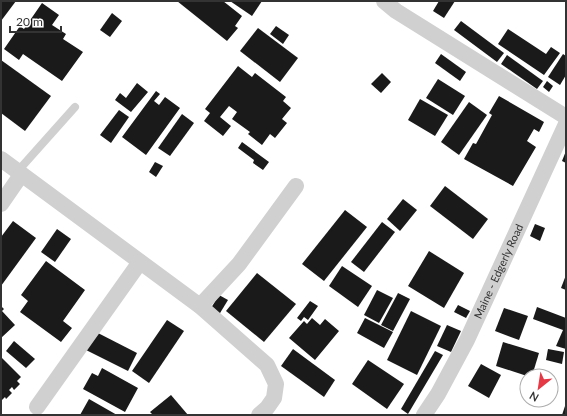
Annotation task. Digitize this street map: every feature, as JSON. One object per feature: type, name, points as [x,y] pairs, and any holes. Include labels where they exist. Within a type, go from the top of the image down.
[{"type":"street","points":[[384,1],[566,117]]},
{"type":"street","name":"Maine - Edgerly Road","points":[[424,415],[438,394],[467,340],[566,124]]},
{"type":"street","points":[[1,159],[200,306],[267,364],[276,384],[274,398],[267,408],[259,415]]},
{"type":"street","points":[[1,204],[19,173]]},
{"type":"street","points":[[200,306],[239,264],[296,186]]},
{"type":"street","points":[[37,407],[140,262]]},
{"type":"lane","points":[[19,173],[75,107]]},
{"type":"building","points":[[1,1],[16,1],[1,21]]},
{"type":"building","points":[[177,1],[223,1],[242,16],[235,26],[238,28],[227,41]]},
{"type":"building","points":[[230,1],[262,1],[252,16]]},
{"type":"building","points":[[439,1],[455,1],[444,18],[433,11]]},
{"type":"building","points":[[42,3],[59,15],[52,25],[66,34],[63,39],[83,52],[62,81],[23,54],[19,60],[4,49],[20,26],[24,29]]},
{"type":"building","points":[[112,13],[122,21],[110,37],[100,30]]},
{"type":"building","points":[[461,21],[504,53],[497,62],[454,30]]},
{"type":"building","points":[[276,26],[289,35],[283,44],[270,34]]},
{"type":"building","points":[[258,28],[298,58],[280,82],[240,51]]},
{"type":"building","points":[[508,29],[546,54],[551,47],[560,53],[544,75],[498,44]]},
{"type":"building","points":[[441,54],[466,72],[460,81],[435,63]]},
{"type":"building","points":[[563,54],[566,56],[566,75],[560,85],[548,77]]},
{"type":"building","points":[[507,55],[543,81],[537,89],[501,64]]},
{"type":"building","points":[[1,60],[51,96],[25,131],[1,113]]},
{"type":"building","points":[[238,66],[252,77],[255,73],[286,97],[283,101],[291,108],[282,119],[287,123],[275,138],[270,134],[262,145],[248,134],[250,132],[232,119],[237,112],[229,106],[220,117],[231,126],[223,136],[204,121],[210,113],[205,109]]},
{"type":"building","points":[[382,73],[391,82],[381,93],[371,84]]},
{"type":"building","points":[[438,79],[465,96],[453,115],[426,98]]},
{"type":"building","points":[[547,81],[553,86],[549,92],[543,87]]},
{"type":"building","points":[[137,83],[148,92],[131,112],[115,100],[120,93],[126,98]]},
{"type":"building","points":[[156,91],[160,94],[154,101],[159,105],[165,97],[180,108],[146,155],[122,137]]},
{"type":"building","points":[[499,96],[544,122],[539,132],[534,129],[527,141],[536,147],[513,186],[464,159],[473,143],[476,144],[492,115],[489,113]]},
{"type":"building","points":[[420,99],[448,115],[435,136],[408,120]]},
{"type":"building","points":[[469,102],[487,115],[459,155],[441,142]]},
{"type":"building","points":[[119,110],[129,117],[111,143],[100,135]]},
{"type":"building","points":[[182,114],[194,123],[170,156],[158,148]]},
{"type":"building","points":[[242,142],[269,162],[263,170],[253,163],[254,160],[238,148]]},
{"type":"building","points":[[566,151],[566,163],[562,161]]},
{"type":"building","points":[[155,162],[163,166],[156,177],[149,172]]},
{"type":"building","points":[[445,186],[488,219],[473,239],[430,206]]},
{"type":"building","points":[[403,199],[417,210],[400,231],[387,219]]},
{"type":"building","points":[[345,210],[367,227],[324,281],[302,264]]},
{"type":"building","points":[[13,221],[36,238],[1,286],[1,237]]},
{"type":"building","points":[[382,222],[395,232],[364,272],[351,262]]},
{"type":"building","points":[[535,224],[545,228],[540,241],[530,236]]},
{"type":"building","points":[[57,229],[71,239],[55,262],[41,252]]},
{"type":"building","points":[[429,251],[464,273],[444,308],[408,286]]},
{"type":"building","points":[[46,261],[85,290],[63,321],[72,328],[61,342],[20,312],[28,301],[21,295]]},
{"type":"building","points":[[342,266],[372,286],[358,307],[329,286]]},
{"type":"building","points":[[257,273],[296,304],[264,342],[226,311]]},
{"type":"building","points":[[566,275],[566,290],[561,288]]},
{"type":"building","points":[[377,290],[393,298],[379,323],[364,315]]},
{"type":"building","points":[[398,293],[410,299],[393,331],[381,325]]},
{"type":"building","points":[[219,295],[228,300],[217,318],[208,313]]},
{"type":"building","points":[[310,301],[318,306],[308,320],[304,317],[301,321],[297,318]]},
{"type":"building","points":[[458,305],[470,311],[466,318],[454,312]]},
{"type":"building","points":[[1,306],[4,309],[2,311],[15,325],[1,338]]},
{"type":"building","points":[[537,307],[566,318],[566,349],[556,346],[563,330],[533,319]]},
{"type":"building","points":[[504,308],[528,316],[519,340],[495,331]]},
{"type":"building","points":[[411,311],[441,326],[417,375],[387,360]]},
{"type":"building","points":[[312,318],[320,325],[325,319],[339,331],[315,360],[289,338],[304,321],[307,324]]},
{"type":"building","points":[[365,318],[393,332],[384,348],[357,333]]},
{"type":"building","points":[[167,320],[184,331],[149,383],[132,371]]},
{"type":"building","points":[[447,325],[461,331],[451,352],[437,346]]},
{"type":"building","points":[[96,332],[137,353],[128,371],[86,350]]},
{"type":"building","points":[[14,341],[35,359],[26,368],[6,351]]},
{"type":"building","points":[[503,342],[539,353],[534,368],[519,368],[519,373],[496,366]]},
{"type":"building","points":[[293,349],[335,380],[324,397],[281,366]]},
{"type":"building","points":[[548,349],[564,352],[562,364],[546,360]]},
{"type":"building","points":[[435,351],[443,355],[408,414],[401,409]]},
{"type":"building","points":[[1,357],[21,377],[17,381],[20,384],[14,390],[12,387],[9,390],[12,393],[6,399],[5,397],[1,401]]},
{"type":"building","points":[[368,360],[404,384],[387,409],[352,384]]},
{"type":"building","points":[[481,364],[501,375],[489,398],[468,386]]},
{"type":"building","points":[[102,368],[138,388],[125,412],[83,389],[92,373],[98,376]]},
{"type":"building","points":[[171,395],[188,415],[153,415],[150,412]]},
{"type":"building","points":[[89,399],[117,415],[80,415]]},
{"type":"building","points":[[566,403],[566,415],[562,415]]}]
